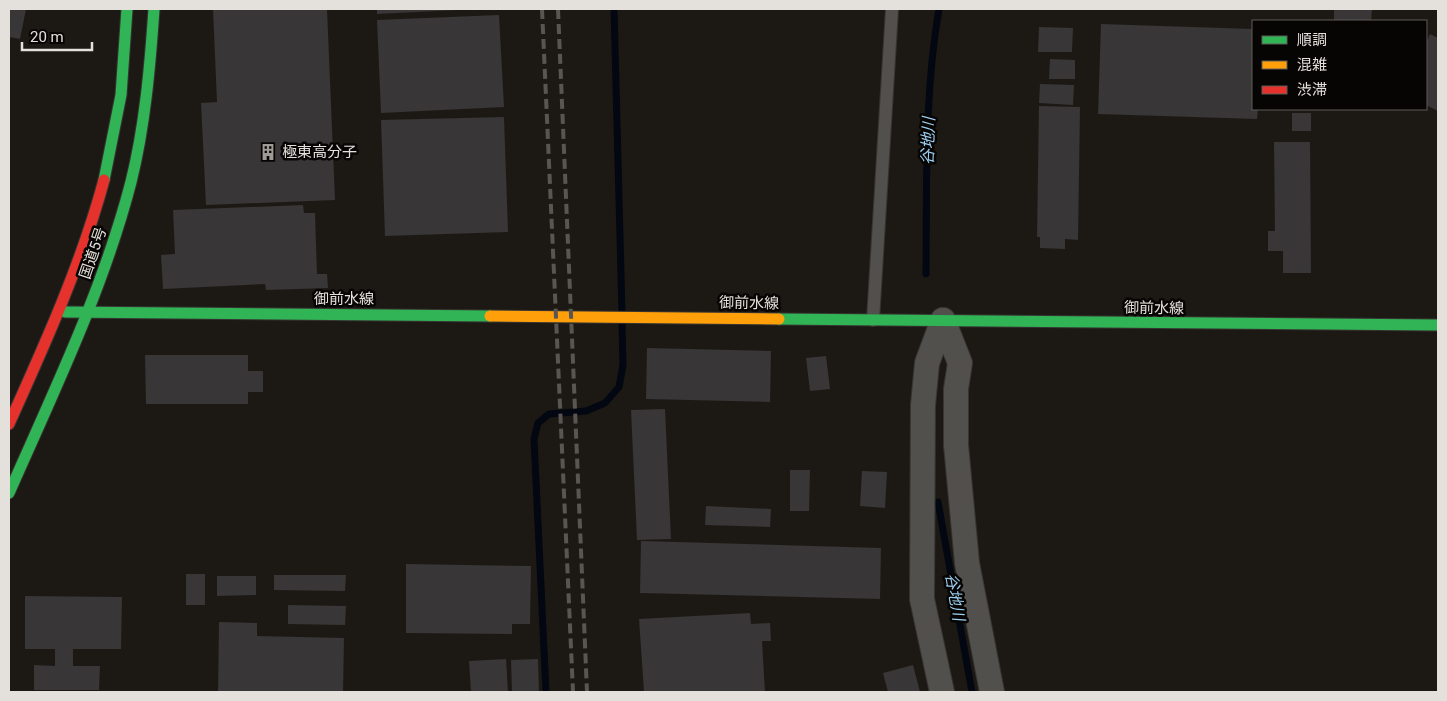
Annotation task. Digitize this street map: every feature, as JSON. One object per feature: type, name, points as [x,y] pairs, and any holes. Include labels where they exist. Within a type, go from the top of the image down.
[{"type":"main road","name":"国道5号","points":[[9,424],[59,312],[88,237],[107,171],[122,75],[127,9]]},
{"type":"main road","name":"国道5号","points":[[9,493],[88,312],[112,244],[137,154],[146,104],[154,9]]},
{"type":"main road","name":"御前水線","points":[[59,312],[1438,325]]},
{"type":"street","points":[[942,692],[922,599],[923,405],[928,363],[943,320]]},
{"type":"street","points":[[943,320],[960,363],[956,389],[956,445],[967,563],[992,692]]},
{"type":"lane","points":[[873,320],[892,9]]},
{"type":"building","points":[[9,9],[26,9],[20,39],[9,37]]},
{"type":"building","name":"極東高分子","points":[[213,9],[327,9],[335,200],[206,205],[201,103],[217,102]]},
{"type":"building","points":[[377,9],[457,9],[457,10],[377,14]]},
{"type":"building","points":[[1334,9],[1372,9],[1371,20],[1334,20]]},
{"type":"building","points":[[499,15],[504,107],[381,113],[377,20]]},
{"type":"building","points":[[1101,24],[1252,29],[1252,110],[1258,110],[1257,119],[1098,114]]},
{"type":"building","points":[[1039,27],[1073,28],[1072,52],[1038,52]]},
{"type":"building","points":[[1430,34],[1438,38],[1438,111],[1427,106],[1427,41]]},
{"type":"building","points":[[1050,59],[1075,60],[1075,79],[1049,79]]},
{"type":"building","points":[[1040,84],[1074,85],[1073,105],[1039,103]]},
{"type":"building","points":[[1039,106],[1080,107],[1078,240],[1065,239],[1065,249],[1040,248],[1040,237],[1037,237]]},
{"type":"building","points":[[1292,113],[1311,113],[1311,131],[1292,131]]},
{"type":"building","points":[[504,117],[508,232],[385,236],[381,120]]},
{"type":"building","points":[[1274,142],[1310,142],[1311,273],[1283,273],[1283,251],[1268,251],[1268,231],[1275,231]]},
{"type":"building","points":[[303,205],[304,213],[315,213],[317,274],[327,274],[328,288],[266,290],[265,284],[163,289],[161,255],[175,254],[173,210]]},
{"type":"building","points":[[647,348],[771,351],[770,402],[646,399]]},
{"type":"building","points":[[145,355],[248,355],[248,371],[263,371],[263,392],[248,392],[248,404],[146,404]]},
{"type":"building","points":[[826,356],[830,389],[810,391],[806,358]]},
{"type":"building","points":[[665,409],[671,539],[637,540],[631,410]]},
{"type":"building","points":[[790,470],[810,470],[809,511],[790,511]]},
{"type":"building","points":[[862,471],[887,472],[885,508],[860,506]]},
{"type":"building","points":[[706,506],[771,509],[770,527],[705,525]]},
{"type":"building","points":[[641,541],[881,548],[880,599],[640,593]]},
{"type":"building","points":[[406,564],[531,566],[530,624],[512,624],[512,634],[406,633]]},
{"type":"building","points":[[186,574],[205,574],[205,605],[186,605]]},
{"type":"building","points":[[274,575],[346,575],[345,591],[274,590]]},
{"type":"building","points":[[217,576],[256,576],[256,595],[217,596]]},
{"type":"building","points":[[25,596],[122,597],[121,649],[73,649],[73,666],[100,666],[99,690],[34,690],[34,665],[55,666],[55,649],[25,649]]},
{"type":"building","points":[[288,605],[346,606],[345,625],[288,624]]},
{"type":"building","points":[[750,613],[751,624],[770,623],[771,641],[762,641],[765,692],[644,692],[639,619]]},
{"type":"building","points":[[219,622],[257,623],[257,636],[344,638],[343,692],[218,692]]},
{"type":"building","points":[[506,659],[508,692],[471,692],[469,661]]},
{"type":"building","points":[[538,659],[539,692],[512,692],[511,660]]},
{"type":"building","points":[[913,665],[920,692],[888,692],[883,673]]},
{"type":"waterway","points":[[614,9],[622,313]]},
{"type":"waterway","name":"谷地川","points":[[926,274],[929,108],[934,42],[939,9]]},
{"type":"waterway","points":[[546,692],[534,439],[538,423],[549,414],[586,411],[605,403],[619,387],[623,365],[622,323]]},
{"type":"waterway","name":"谷地川","points":[[938,502],[972,692]]},
{"type":"railway","points":[[542,9],[573,692]]},
{"type":"railway","points":[[558,9],[587,692]]},
{"type":"traffic: fast","points":[[104,180],[121,95],[127,9]]},
{"type":"traffic: fast","points":[[9,493],[92,301],[120,222],[140,139],[149,74],[154,9]]},
{"type":"traffic: fast","points":[[65,312],[490,316]]},
{"type":"traffic: fast","points":[[779,319],[1438,325]]},
{"type":"traffic: slow","points":[[490,316],[779,319]]},
{"type":"traffic: jam","points":[[9,424],[49,334],[85,243],[104,180]]},
{"type":"place","name":"極東高分子","points":[[268,152]]}]
